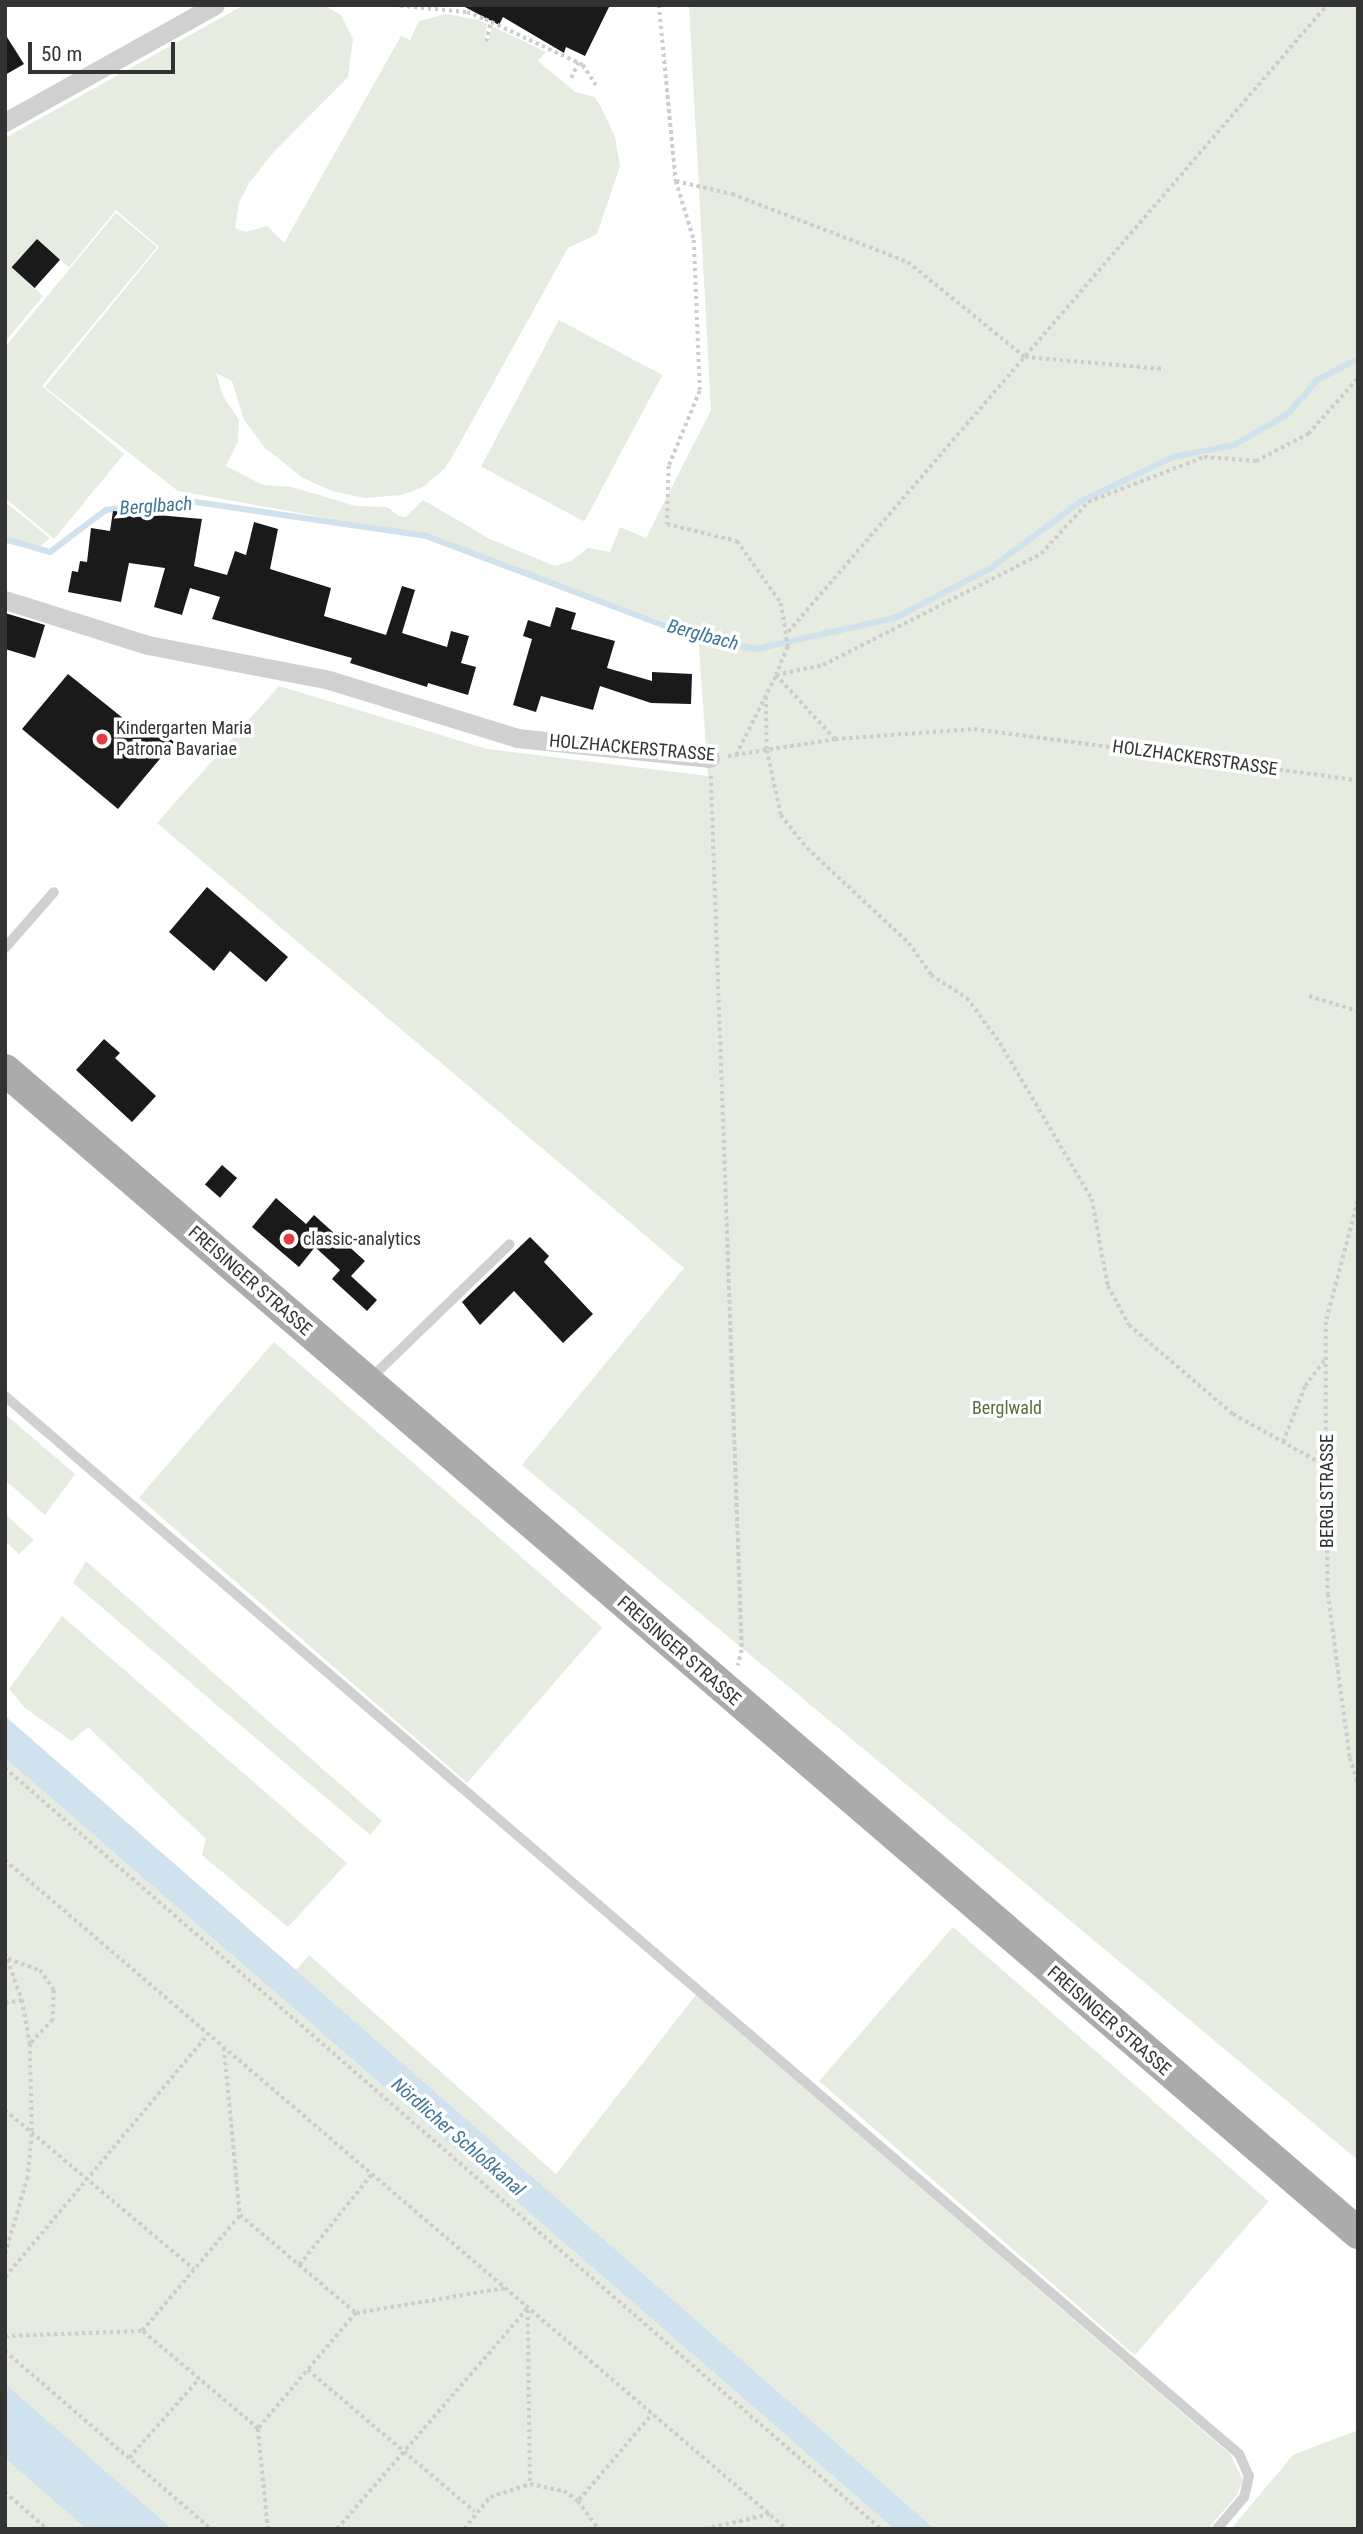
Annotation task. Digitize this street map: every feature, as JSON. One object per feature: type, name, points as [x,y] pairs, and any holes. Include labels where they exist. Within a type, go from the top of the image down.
[{"type":"main road","name":"FREISINGER STRASSE","points":[[5,1070],[1357,2233]]},
{"type":"street","points":[[5,122],[215,5]]},
{"type":"street","name":"HOLZHACKERSTRASSE","points":[[5,600],[148,645],[329,680],[517,738],[710,758]]},
{"type":"lane","points":[[5,948],[54,892]]},
{"type":"lane","points":[[367,1382],[510,1244]]},
{"type":"lane","points":[[5,1396],[1239,2454],[1249,2476],[1244,2497],[1217,2529]]},
{"type":"path","points":[[393,5],[467,12],[491,21],[578,63],[590,71],[596,85]]},
{"type":"path","points":[[659,5],[676,181],[694,240],[700,391],[669,466],[667,524],[737,541],[781,603],[788,632],[788,647],[736,755]]},
{"type":"path","points":[[788,632],[1327,5]]},
{"type":"path","points":[[486,42],[491,21]]},
{"type":"path","points":[[571,78],[578,63]]},
{"type":"path","points":[[676,181],[732,194],[908,262],[1025,357],[1164,369]]},
{"type":"path","points":[[776,675],[823,665],[1041,554],[1088,502],[1204,457],[1256,461],[1308,434],[1358,378]]},
{"type":"path","points":[[776,675],[835,738]]},
{"type":"path","points":[[766,697],[766,750],[781,815],[807,848],[909,943],[931,975],[967,998],[1000,1043],[1092,1199],[1108,1286],[1129,1325],[1233,1414],[1326,1466]]},
{"type":"path","name":"HOLZHACKERSTRASSE","points":[[710,758],[835,738],[974,729],[1358,780]]},
{"type":"path","points":[[710,758],[740,1661]]},
{"type":"path","points":[[1309,996],[1358,1012]]},
{"type":"path","name":"BERGLSTRASSE","points":[[1358,1201],[1326,1322],[1328,1594],[1350,1758],[1358,1782]]},
{"type":"path","points":[[1283,1442],[1306,1385],[1328,1355]]},
{"type":"path","points":[[5,1768],[881,2529]]},
{"type":"path","points":[[5,1860],[787,2529]]},
{"type":"path","points":[[5,1953],[22,2000],[30,2044],[32,2134],[28,2177],[5,2255]]},
{"type":"path","points":[[8,1959],[40,1970],[54,1990],[53,2020],[30,2044]]},
{"type":"path","points":[[5,2003],[22,2000]]},
{"type":"path","points":[[5,2277],[208,2034]]},
{"type":"path","points":[[224,2048],[240,2215],[356,2314]]},
{"type":"path","points":[[5,2110],[85,2181],[194,2269]]},
{"type":"path","points":[[299,2265],[372,2174]]},
{"type":"path","points":[[142,2331],[240,2215]]},
{"type":"path","points":[[258,2429],[356,2314],[505,2288]]},
{"type":"path","points":[[337,2529],[528,2308]]},
{"type":"path","points":[[528,2308],[530,2484]]},
{"type":"path","points":[[5,2336],[142,2331],[258,2429],[268,2529]]},
{"type":"path","points":[[5,2351],[211,2529]]},
{"type":"path","points":[[308,2370],[474,2511]]},
{"type":"path","points":[[129,2458],[199,2379]]},
{"type":"path","points":[[578,2501],[652,2414]]},
{"type":"path","points":[[464,2529],[474,2511],[509,2487],[530,2484],[564,2491],[578,2501],[598,2529]]},
{"type":"path","points":[[5,2492],[47,2529]]},
{"type":"path","points":[[705,2529],[770,2514]]},
{"type":"green space","name":"Berglwald","points":[[244,5],[324,5],[341,15],[353,39],[348,77],[272,154],[249,183],[239,203],[235,228],[246,232],[267,226],[284,243],[401,36],[410,40],[419,21],[446,14],[479,20],[487,24],[484,42],[488,42],[492,26],[546,52],[538,61],[575,92],[595,97],[601,107],[615,137],[620,166],[597,234],[568,248],[455,452],[445,468],[423,487],[402,495],[365,498],[332,491],[303,478],[265,448],[244,420],[232,381],[216,373],[223,396],[239,420],[238,441],[226,466],[263,485],[292,487],[355,506],[387,507],[399,516],[406,517],[423,500],[490,539],[555,566],[571,561],[588,548],[610,552],[620,527],[646,538],[711,410],[689,5],[1358,5],[1358,2160],[522,1465],[684,1268],[157,823],[279,686],[487,749],[708,776],[698,634],[427,536],[178,491],[45,387],[159,247],[116,210],[69,267],[37,240],[13,268],[43,296],[5,342],[5,138]]},
{"type":"green space","points":[[116,213],[157,247],[42,386],[124,454],[54,539],[5,498],[5,347]]},
{"type":"green space","points":[[559,320],[662,375],[584,521],[481,467]]},
{"type":"green space","points":[[5,502],[50,538],[37,549],[5,543]]},
{"type":"green space","points":[[274,1342],[602,1627],[467,1783],[139,1497]]},
{"type":"green space","points":[[5,1414],[75,1474],[45,1515],[5,1480]]},
{"type":"green space","points":[[5,1514],[34,1540],[19,1554],[5,1541]]},
{"type":"green space","points":[[86,1561],[382,1821],[370,1835],[73,1583]]},
{"type":"green space","points":[[62,1616],[347,1863],[288,1927],[202,1855],[206,1839],[88,1727],[72,1741],[25,1708],[9,1689]]},
{"type":"green space","points":[[5,1758],[894,2529],[5,2529]]},
{"type":"green space","points":[[953,1927],[1268,2201],[1135,2355],[819,2081]]},
{"type":"green space","points":[[309,1955],[556,2174],[696,1995],[1230,2454],[1243,2480],[1237,2495],[1208,2529],[935,2529],[296,1970]]},
{"type":"green space","points":[[1358,2430],[1358,2529],[1231,2529],[1293,2455]]},
{"type":"water","name":"Nördlicher Schloßkanal","points":[[5,1716],[935,2529],[894,2529],[5,1758]]},
{"type":"water","points":[[5,2384],[172,2529],[87,2529],[5,2458]]},
{"type":"building","points":[[461,5],[610,5],[585,56],[566,47],[564,53],[503,17],[499,25]]},
{"type":"building","points":[[5,34],[24,64],[5,75]]},
{"type":"building","points":[[37,239],[60,260],[35,288],[12,267]]},
{"type":"building","points":[[113,511],[202,519],[194,566],[227,575],[235,551],[246,555],[254,522],[278,529],[270,569],[331,588],[324,616],[386,635],[402,586],[415,590],[402,633],[447,647],[451,631],[469,636],[461,663],[476,667],[468,695],[428,683],[427,687],[350,663],[352,658],[212,619],[220,597],[190,588],[182,615],[154,607],[165,568],[129,563],[121,602],[68,592],[72,571],[78,572],[80,561],[87,562],[91,528],[110,531]]},
{"type":"building","points":[[556,607],[576,613],[571,629],[615,641],[607,668],[652,681],[652,672],[692,674],[691,704],[651,703],[600,686],[593,710],[541,696],[536,712],[513,705],[532,639],[523,636],[528,620],[550,627]]},
{"type":"building","points":[[5,613],[45,625],[35,658],[5,649]]},
{"type":"building","name":"Kindergarten Maria Patrona Bavariae","points":[[68,674],[144,735],[153,725],[174,742],[118,809],[22,729]]},
{"type":"building","points":[[207,887],[288,957],[266,982],[230,951],[214,971],[169,932]]},
{"type":"building","points":[[104,1039],[120,1053],[115,1058],[156,1096],[132,1122],[76,1070]]},
{"type":"building","points":[[222,1165],[237,1178],[220,1198],[205,1185]]},
{"type":"building","points":[[276,1198],[306,1224],[314,1215],[365,1261],[351,1276],[377,1300],[367,1311],[332,1279],[340,1270],[315,1247],[299,1267],[252,1227]]},
{"type":"building","points":[[530,1237],[549,1256],[544,1262],[593,1314],[563,1343],[514,1291],[480,1325],[462,1302]]},
{"type":"waterway","name":"Berglbach","points":[[5,539],[50,552],[106,510],[189,501],[426,536],[698,638],[756,649],[895,618],[991,568],[1080,502],[1173,457],[1234,445],[1288,414],[1317,380],[1358,359]]},
{"type":"place","name":"Kindergarten Maria Patrona Bavariae","points":[[102,739]]},
{"type":"place","name":"classic-analytics","points":[[289,1239]]}]
